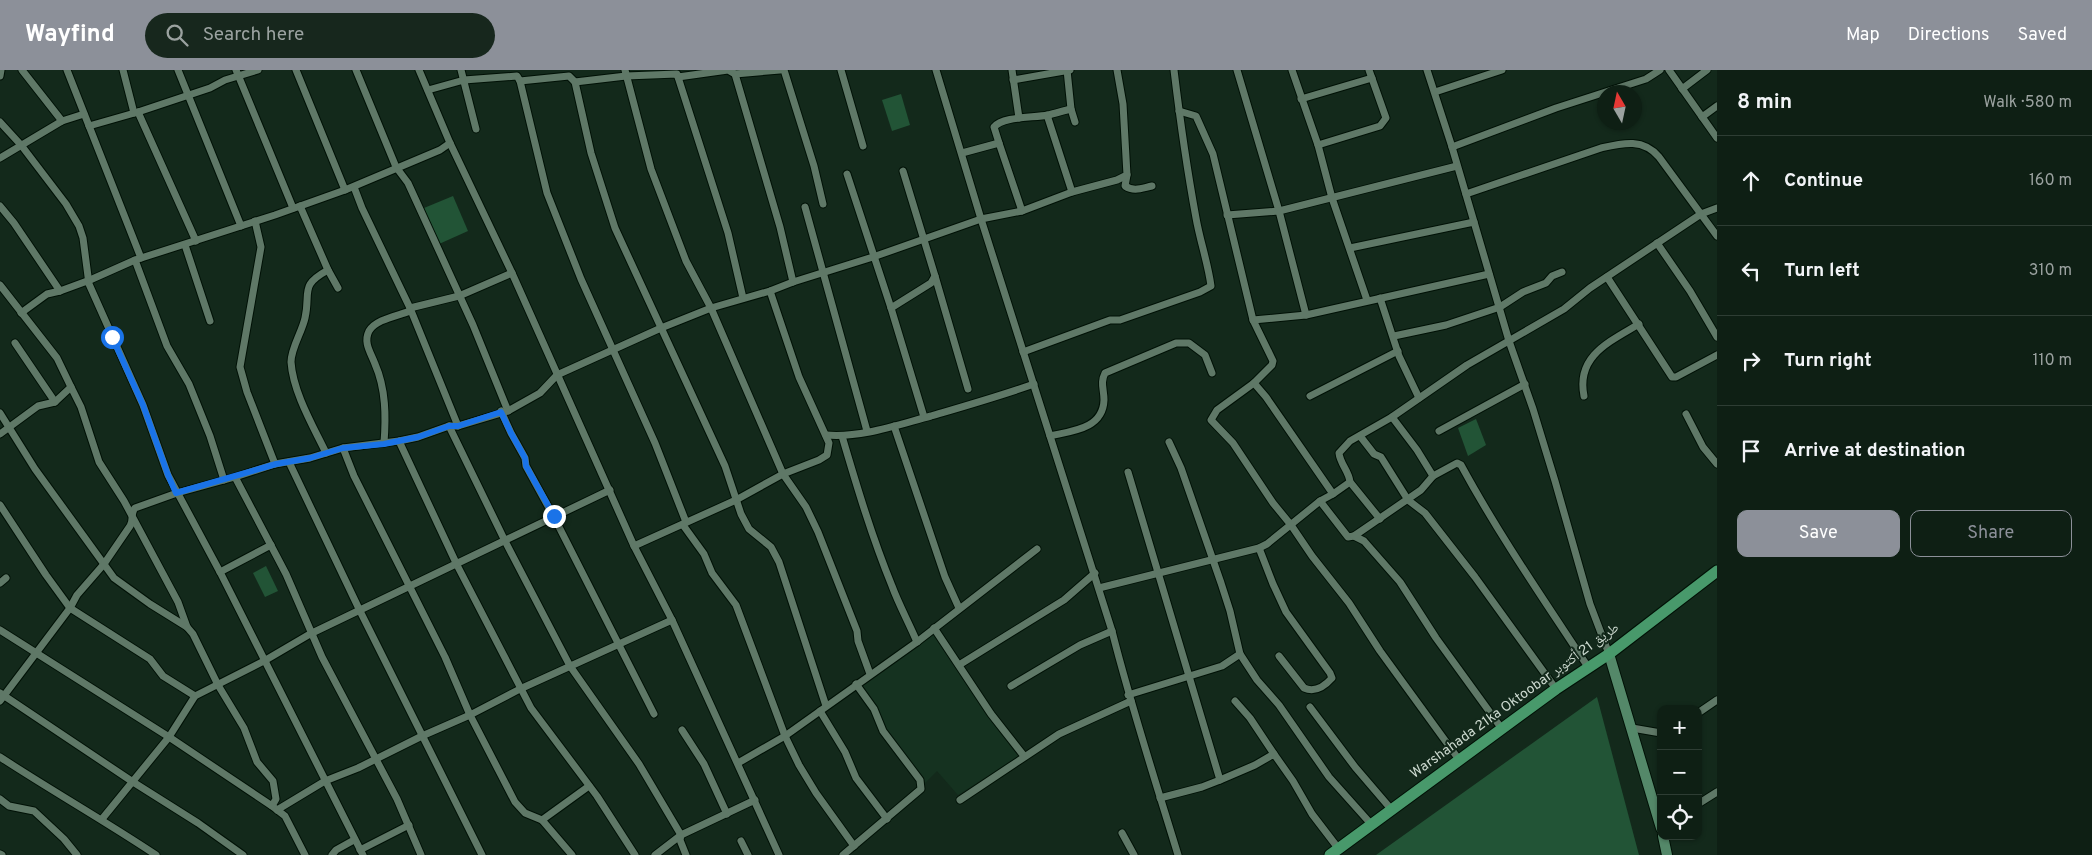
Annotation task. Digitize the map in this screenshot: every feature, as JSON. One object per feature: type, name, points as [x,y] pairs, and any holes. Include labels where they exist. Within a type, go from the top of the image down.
[{"type":"main road","name":"Warshahada 21ka Oktoobar طريق 21 أكتوبر","points":[[1334,852],[1556,689],[1608,654],[1717,571]]},
{"type":"main road","points":[[1608,654],[1657,814]]},
{"type":"main road","points":[[1664,840],[1667,855]]},
{"type":"street","points":[[0,76],[1,70]]},
{"type":"street","points":[[22,70],[62,121]]},
{"type":"street","points":[[67,70],[90,126],[167,346],[189,384],[210,436],[224,480]]},
{"type":"street","points":[[123,70],[136,113],[196,241]]},
{"type":"street","points":[[178,70],[241,226]]},
{"type":"street","points":[[90,126],[210,88],[237,73],[258,70]]},
{"type":"street","points":[[296,70],[345,190]]},
{"type":"street","points":[[356,70],[396,167],[408,183],[459,296],[505,411],[511,433],[525,458],[526,466],[554,516],[654,714]]},
{"type":"street","points":[[420,70],[450,143],[512,273],[634,546],[672,620],[779,855]]},
{"type":"street","points":[[461,70],[476,129]]},
{"type":"street","points":[[575,82],[626,73],[677,74],[780,70]]},
{"type":"street","points":[[784,70],[814,166],[823,204]]},
{"type":"street","points":[[841,70],[863,146]]},
{"type":"street","points":[[936,70],[981,219],[1095,574],[1176,854]]},
{"type":"street","points":[[1012,70],[1019,118]]},
{"type":"street","points":[[1013,80],[1068,70],[1071,109],[1075,122]]},
{"type":"street","points":[[1117,70],[1123,104],[1127,175],[1125,186],[1136,190],[1152,186]]},
{"type":"street","points":[[1023,352],[1110,320],[1120,320],[1211,286],[1193,202],[1174,70]]},
{"type":"street","points":[[1237,70],[1279,211],[1306,315]]},
{"type":"street","points":[[1292,70],[1318,145],[1332,198],[1367,300]]},
{"type":"street","points":[[1318,145],[1380,126],[1384,122],[1386,118],[1369,70]]},
{"type":"street","points":[[1427,70],[1452,147],[1509,341],[1525,384],[1555,481],[1590,604],[1608,654]]},
{"type":"street","points":[[1435,92],[1502,70]]},
{"type":"street","points":[[1452,147],[1556,108],[1646,79],[1660,70]]},
{"type":"street","points":[[1669,70],[1717,138]]},
{"type":"street","points":[[1682,89],[1707,70]]},
{"type":"street","points":[[730,72],[780,227],[793,282]]},
{"type":"street","points":[[237,73],[296,207],[338,288]]},
{"type":"street","points":[[428,90],[464,80],[568,73],[575,82],[591,153],[615,228],[725,466],[736,500],[749,528],[771,547],[779,562],[823,708],[856,778],[887,819]]},
{"type":"street","points":[[626,73],[660,194],[686,261],[712,308],[783,474],[806,507],[818,532],[857,631],[858,640],[870,674]]},
{"type":"street","points":[[677,74],[728,233],[743,298]]},
{"type":"street","points":[[518,76],[547,194],[581,279],[655,443],[684,523],[704,554],[712,573],[736,605],[785,736],[816,793],[854,846]]},
{"type":"street","points":[[1301,99],[1372,78]]},
{"type":"street","points":[[1702,117],[1717,106]]},
{"type":"street","points":[[1022,211],[994,125],[1019,118],[1047,115],[1071,109]]},
{"type":"street","points":[[1179,111],[1196,116],[1213,154],[1253,320],[1273,362],[1254,383],[1217,410],[1212,420],[1233,443],[1273,503],[1349,603],[1380,651],[1460,761]]},
{"type":"street","points":[[0,158],[62,121],[84,114]]},
{"type":"street","points":[[1047,115],[1072,192]]},
{"type":"street","points":[[0,122],[21,145],[66,204],[79,226],[83,238],[90,280],[89,284],[143,405],[176,493],[220,572],[361,853],[409,825]]},
{"type":"street","points":[[21,313],[47,294],[90,280],[138,259],[255,222],[354,187],[396,167],[417,160],[450,143]]},
{"type":"street","points":[[962,153],[999,143]]},
{"type":"street","points":[[1466,194],[1601,148],[1617,144],[1637,144],[1652,148],[1717,236]]},
{"type":"street","points":[[1227,215],[1279,211],[1457,166]]},
{"type":"street","points":[[903,171],[968,388]]},
{"type":"street","points":[[847,174],[891,308],[924,418]]},
{"type":"street","points":[[243,855],[198,823],[2,697],[70,608],[77,595],[104,564],[130,526],[134,508],[176,493],[276,464],[310,458],[343,448],[384,444],[418,437],[449,426],[458,426],[505,411],[540,393],[558,374],[661,328],[712,308],[873,257],[981,219],[1022,211],[1072,192],[1117,180],[1127,175]]},
{"type":"street","points":[[354,187],[410,309],[458,426]]},
{"type":"street","points":[[0,206],[14,223],[60,291]]},
{"type":"street","points":[[805,207],[867,431]]},
{"type":"street","points":[[1380,519],[1350,482],[1349,475],[1340,460],[1339,453],[1360,436],[1392,417],[1467,365],[1564,309],[1656,243],[1701,214],[1717,208]]},
{"type":"street","points":[[255,222],[261,247],[240,367],[245,385],[276,464]]},
{"type":"street","points":[[1350,248],[1474,222]]},
{"type":"street","points":[[1656,243],[1690,291],[1717,337]]},
{"type":"street","points":[[185,245],[210,321]]},
{"type":"street","points":[[326,453],[300,396],[291,361],[305,317],[308,286],[315,278],[328,270]]},
{"type":"street","points":[[1394,336],[1446,325],[1500,307],[1523,292],[1546,283],[1552,276],[1562,272]]},
{"type":"street","points":[[384,444],[386,425],[383,388],[376,364],[367,348],[368,332],[376,323],[410,309],[459,296],[512,273]]},
{"type":"street","points":[[1253,320],[1306,315],[1489,274]]},
{"type":"street","points":[[891,308],[931,283],[936,276]]},
{"type":"street","points":[[1607,277],[1672,377],[1676,377],[1717,356]]},
{"type":"street","points":[[0,285],[57,358],[81,407],[99,462],[124,500],[178,602],[187,627]]},
{"type":"street","points":[[634,546],[736,500],[783,474],[819,460],[826,455],[829,443],[799,377],[770,291]]},
{"type":"street","points":[[1380,298],[1398,351],[1419,398]]},
{"type":"street","points":[[1584,396],[1583,380],[1588,361],[1595,353],[1615,338],[1639,324]]},
{"type":"street","points":[[16,343],[54,402]]},
{"type":"street","points":[[1050,436],[1092,425],[1101,414],[1104,400],[1101,381],[1106,373],[1176,343],[1189,343],[1205,355],[1212,374]]},
{"type":"street","points":[[1310,396],[1398,351]]},
{"type":"street","points":[[1254,383],[1266,397],[1333,494]]},
{"type":"street","points":[[826,435],[842,436],[894,426],[1034,384]]},
{"type":"street","points":[[1439,431],[1525,384]]},
{"type":"street","points":[[0,434],[38,406],[54,402],[71,387]]},
{"type":"street","points":[[0,413],[36,469],[114,578],[150,604],[187,627],[193,634],[218,685],[244,728],[257,762],[273,781],[276,799],[275,808]]},
{"type":"street","points":[[1686,414],[1703,447],[1717,464]]},
{"type":"street","points":[[1392,417],[1417,450],[1433,476]]},
{"type":"street","points":[[449,426],[504,541],[570,666],[639,764],[680,835],[686,855]]},
{"type":"street","points":[[894,426],[945,577],[958,608]]},
{"type":"street","points":[[842,436],[851,471],[882,560],[917,642]]},
{"type":"street","points":[[1360,436],[1374,454],[1381,457],[1408,500],[1425,513],[1475,576],[1556,689]]},
{"type":"street","points":[[399,441],[457,565],[520,689],[539,721],[550,731],[635,855]]},
{"type":"street","points":[[1169,442],[1182,468],[1230,611],[1240,654],[1257,680],[1279,705],[1328,776],[1371,824]]},
{"type":"street","points":[[343,448],[354,476],[445,657],[470,715],[515,802],[525,813],[542,820],[572,855]]},
{"type":"street","points":[[289,462],[360,612],[482,855]]},
{"type":"street","points":[[1320,501],[1345,534],[1348,537],[1354,536],[1408,500],[1421,490],[1433,476],[1457,463],[1460,465],[1502,539],[1588,667]]},
{"type":"street","points":[[1128,472],[1220,780]]},
{"type":"street","points":[[235,477],[271,545],[300,606],[310,634],[375,760],[398,799],[421,855]]},
{"type":"street","points":[[1099,588],[1260,548],[1320,501],[1350,482]]},
{"type":"street","points":[[102,819],[169,737],[195,696],[264,661],[310,634],[360,612],[408,586],[457,565],[610,490]]},
{"type":"street","points":[[0,505],[70,608],[89,618],[150,659],[164,676],[195,696]]},
{"type":"street","points":[[1354,536],[1364,541],[1400,582],[1436,638],[1502,729]]},
{"type":"street","points":[[220,572],[271,545]]},
{"type":"street","points":[[1260,548],[1273,584],[1286,612],[1332,678],[1318,690],[1310,691],[1304,688],[1279,656]]},
{"type":"street","points":[[738,763],[785,736],[917,642],[958,608],[1038,549]]},
{"type":"street","points":[[959,665],[1064,600],[1095,574]]},
{"type":"street","points":[[275,808],[325,781],[375,760],[520,689],[672,620]]},
{"type":"street","points":[[934,628],[991,714],[1024,756]]},
{"type":"street","points":[[0,630],[169,737],[275,808],[285,816],[305,855]]},
{"type":"street","points":[[1011,686],[1080,645],[1112,630]]},
{"type":"street","points":[[960,800],[1059,734],[1130,698],[1189,674],[1222,666],[1240,654]]},
{"type":"street","points":[[843,855],[921,789],[920,780],[884,730],[874,709],[856,684]]},
{"type":"street","points":[[1702,710],[1717,700]]},
{"type":"street","points":[[1235,701],[1250,718],[1293,781],[1334,852]]},
{"type":"street","points":[[1310,707],[1355,767],[1391,809]]},
{"type":"street","points":[[1632,728],[1657,732]]},
{"type":"street","points":[[682,730],[704,764],[727,814]]},
{"type":"street","points":[[1160,798],[1202,787],[1255,765],[1274,754]]},
{"type":"street","points":[[0,757],[64,799],[102,819],[156,855]]},
{"type":"street","points":[[542,820],[589,786]]},
{"type":"street","points":[[1702,801],[1717,792]]},
{"type":"street","points":[[0,799],[9,806],[34,811],[64,839],[77,855]]},
{"type":"street","points":[[655,855],[680,835],[755,800]]},
{"type":"street","points":[[1122,833],[1134,855]]},
{"type":"street","points":[[332,855],[336,850],[354,840]]},
{"type":"street","points":[[741,841],[748,855]]},
{"type":"shaded area","points":[[901,94],[910,125],[892,131],[882,100]]},
{"type":"shaded area","points":[[453,196],[468,231],[439,244],[424,208]]},
{"type":"shaded area","points":[[1476,419],[1486,445],[1468,456],[1458,428]]},
{"type":"shaded area","points":[[266,566],[278,591],[265,597],[253,573]]},
{"type":"shaded area","points":[[933,633],[993,719],[1021,755],[958,795],[937,771],[925,783],[881,722],[859,685]]},
{"type":"shaded area","points":[[1597,697],[1639,855],[1376,855]]},
{"type":"route","points":[[112,337],[143,405],[176,493],[276,464],[310,458],[343,448],[384,444],[418,437],[449,426],[458,426],[501,412],[517,446],[525,458],[526,466],[554,516]]}]
